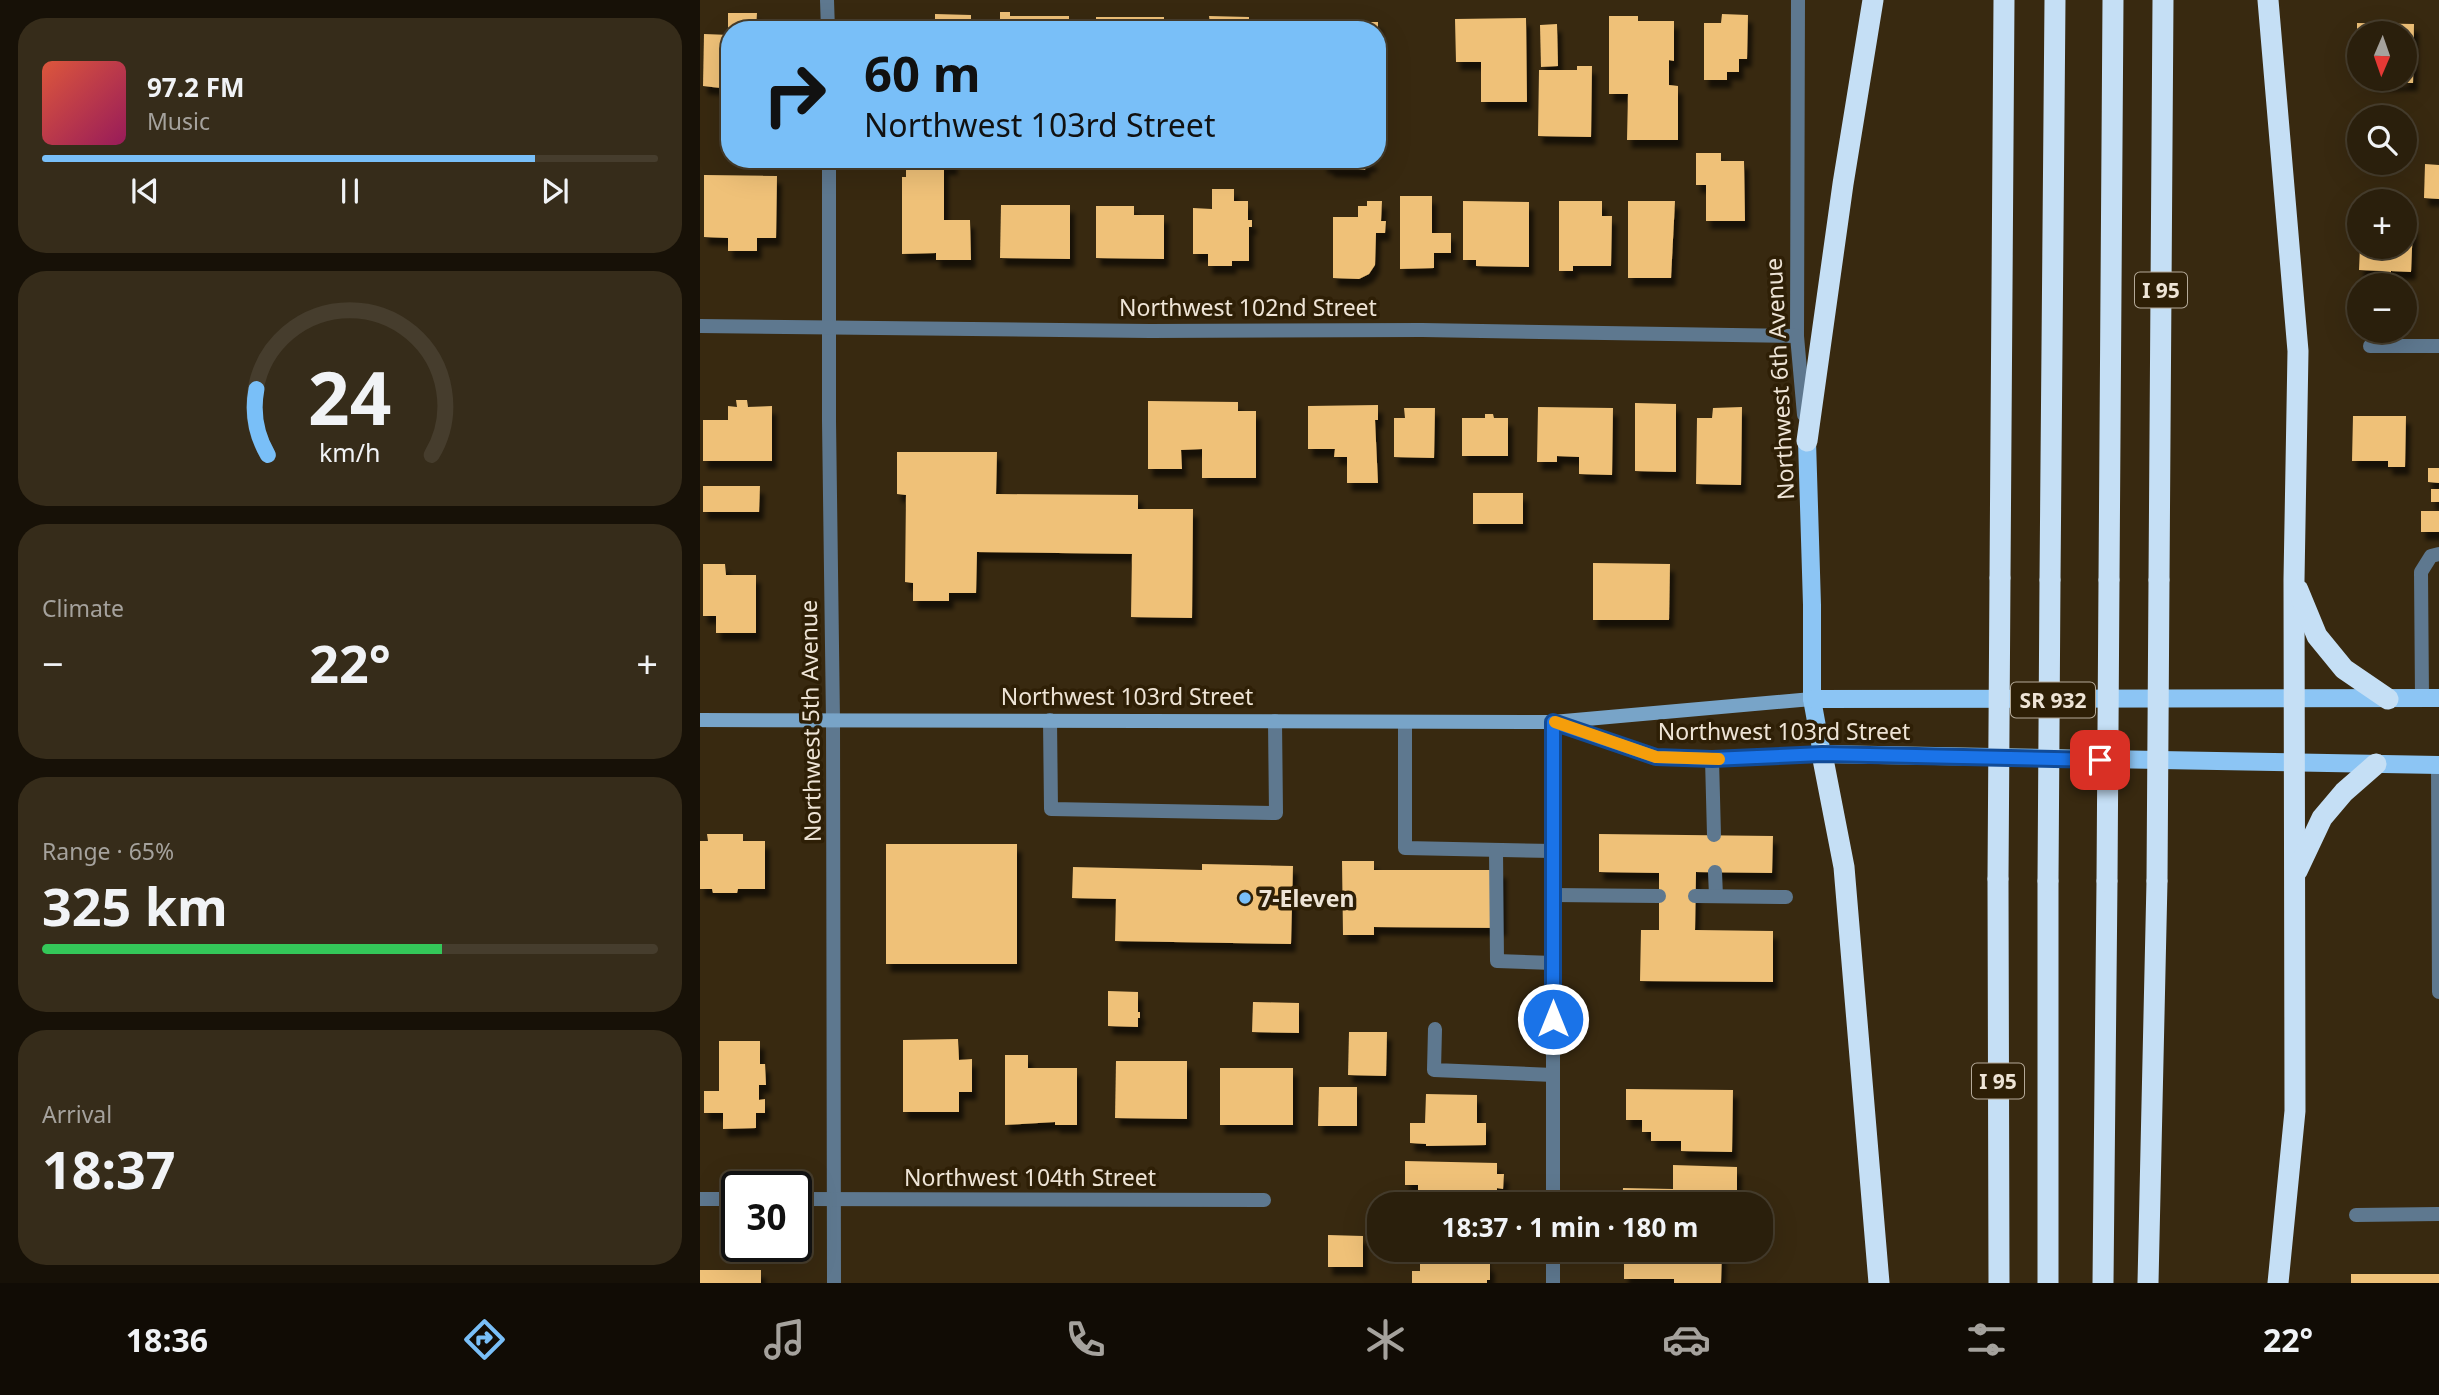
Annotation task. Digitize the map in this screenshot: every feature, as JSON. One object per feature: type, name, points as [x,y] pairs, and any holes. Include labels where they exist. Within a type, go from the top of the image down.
[{"type":"highway","points":[[1807,442],[1843,184],[1873,0]]},
{"type":"highway","name":"I 95","points":[[1999,1283],[1998,879],[2004,0]]},
{"type":"highway","points":[[2048,1283],[2048,881],[2055,0]]},
{"type":"highway","points":[[2103,1283],[2113,0]]},
{"type":"highway","name":"I 95","points":[[2148,1283],[2157,881],[2163,0]]},
{"type":"highway","points":[[2268,0],[2298,351],[2294,580],[2295,1111],[2278,1283]]},
{"type":"highway","points":[[2294,580],[2317,636],[2344,669],[2388,699]]},
{"type":"highway","points":[[1822,754],[1844,867],[1878,1283]]},
{"type":"highway","points":[[2295,877],[2322,818],[2344,792],[2376,764]]},
{"type":"main road","name":"Northwest 6th Avenue","points":[[1807,442],[1812,699],[1822,754]]},
{"type":"main road","name":"Northwest 103rd Street","points":[[700,720],[1553,722],[1812,699],[2431,698]]},
{"type":"main road","name":"Northwest 103rd Street","points":[[1553,722],[1656,757],[1712,759],[1822,754],[2439,765]]},
{"type":"street","points":[[827,0],[828,21]]},
{"type":"street","name":"Northwest 6th Avenue","points":[[1798,0],[1797,336],[1807,442]]},
{"type":"street","name":"Northwest 5th Avenue","points":[[829,168],[829,421],[834,720],[834,1283]]},
{"type":"street","name":"Northwest 102nd Street","points":[[700,326],[1150,331],[1422,330],[1797,336]]},
{"type":"street","points":[[2370,346],[2439,346]]},
{"type":"street","points":[[2431,698],[2421,572],[2431,556],[2439,554]]},
{"type":"street","points":[[1050,720],[1051,809],[1276,813],[1275,721]]},
{"type":"street","points":[[1405,722],[1405,848],[1553,851]]},
{"type":"street","points":[[1553,722],[1553,1192]]},
{"type":"street","points":[[1712,759],[1714,835]]},
{"type":"street","points":[[2439,765],[2439,992]]},
{"type":"street","points":[[1496,850],[1497,961],[1553,963]]},
{"type":"street","points":[[1715,872],[1716,896]]},
{"type":"street","points":[[1553,895],[1659,896]]},
{"type":"street","points":[[1695,896],[1786,897]]},
{"type":"street","points":[[1436,1029],[1434,1070],[1553,1075]]},
{"type":"street","points":[[700,1199],[721,1199]]},
{"type":"street","name":"Northwest 104th Street","points":[[812,1199],[1264,1200]]},
{"type":"street","points":[[2356,1215],[2439,1214]]},
{"type":"street","points":[[1553,1262],[1553,1283]]},
{"type":"building","points":[[1000,12],[1010,12],[1010,16],[1069,16],[1069,21],[1000,21]]},
{"type":"building","points":[[728,13],[757,13],[757,21],[728,21]]},
{"type":"building","points":[[935,14],[971,15],[971,21],[935,21]]},
{"type":"building","points":[[1722,14],[1748,15],[1747,59],[1739,59],[1739,72],[1727,72],[1727,80],[1704,80],[1704,23],[1721,23]]},
{"type":"building","points":[[1209,16],[1249,17],[1249,21],[1210,21]]},
{"type":"building","points":[[1609,16],[1638,16],[1638,21],[1674,21],[1674,61],[1669,60],[1669,85],[1678,86],[1678,140],[1627,140],[1628,94],[1609,94]]},
{"type":"building","points":[[1096,17],[1164,17],[1164,21],[1096,21]]},
{"type":"building","points":[[1526,18],[1527,102],[1481,102],[1481,62],[1456,62],[1455,19]]},
{"type":"building","points":[[1557,24],[1558,66],[1541,67],[1540,25]]},
{"type":"building","points":[[704,34],[721,35],[721,88],[703,86]]},
{"type":"building","points":[[1577,66],[1592,66],[1591,137],[1538,136],[1539,70],[1577,70]]},
{"type":"building","points":[[1696,153],[1721,153],[1721,161],[1744,161],[1745,221],[1706,221],[1706,185],[1696,185]]},
{"type":"building","points":[[2425,164],[2439,165],[2439,199],[2424,198]]},
{"type":"building","points":[[906,168],[944,168],[944,220],[970,220],[971,260],[936,260],[936,253],[902,254],[902,177],[906,177]]},
{"type":"building","points":[[1329,168],[1365,168],[1365,170]]},
{"type":"building","points":[[704,175],[777,176],[776,238],[757,238],[757,251],[728,251],[728,238],[704,237]]},
{"type":"building","points":[[1212,189],[1234,189],[1234,201],[1248,201],[1248,220],[1252,220],[1252,227],[1249,227],[1249,261],[1232,261],[1232,266],[1208,266],[1208,254],[1193,254],[1193,208],[1212,209]]},
{"type":"building","points":[[1400,196],[1432,196],[1432,233],[1451,233],[1451,253],[1434,253],[1434,268],[1400,269]]},
{"type":"building","points":[[1367,201],[1382,201],[1381,221],[1386,221],[1385,233],[1376,233],[1375,265],[1369,274],[1359,279],[1333,278],[1333,217],[1358,217],[1358,206],[1367,206]]},
{"type":"building","points":[[1463,201],[1529,202],[1529,267],[1476,266],[1476,260],[1463,260]]},
{"type":"building","points":[[1559,201],[1602,201],[1602,216],[1612,216],[1611,266],[1573,266],[1573,271],[1559,271]]},
{"type":"building","points":[[1628,201],[1675,201],[1671,278],[1628,278]]},
{"type":"building","points":[[1001,205],[1070,205],[1070,259],[1000,258]]},
{"type":"building","points":[[1096,206],[1134,206],[1134,215],[1164,215],[1164,259],[1096,258]]},
{"type":"building","points":[[2359,259],[2412,259],[2411,272],[2382,273],[2359,270]]},
{"type":"building","points":[[736,400],[747,400],[748,407],[772,406],[772,461],[703,461],[703,420],[728,420],[728,406],[737,407]]},
{"type":"building","points":[[1148,401],[1238,402],[1238,411],[1256,411],[1256,478],[1202,478],[1202,449],[1181,450],[1182,469],[1148,469]]},
{"type":"building","points":[[1635,403],[1676,404],[1676,472],[1635,471]]},
{"type":"building","points":[[1378,405],[1378,420],[1375,420],[1378,483],[1347,483],[1347,457],[1334,457],[1335,449],[1308,449],[1308,406]]},
{"type":"building","points":[[1538,407],[1613,408],[1612,475],[1579,474],[1579,457],[1557,456],[1557,462],[1537,462]]},
{"type":"building","points":[[1742,407],[1741,485],[1696,484],[1697,418],[1712,418],[1713,408]]},
{"type":"building","points":[[1404,408],[1435,408],[1434,458],[1394,457],[1394,418],[1405,418]]},
{"type":"building","points":[[1485,414],[1493,414],[1494,418],[1508,418],[1508,456],[1462,456],[1462,418],[1485,418]]},
{"type":"building","points":[[2353,416],[2406,416],[2405,467],[2388,467],[2388,461],[2352,461]]},
{"type":"building","points":[[897,452],[997,452],[996,494],[1138,495],[1138,509],[1193,509],[1192,618],[1131,617],[1132,554],[977,552],[976,593],[949,593],[949,601],[913,601],[913,583],[905,582],[906,495],[897,494]]},
{"type":"building","points":[[2428,468],[2439,468],[2439,483],[2428,482]]},
{"type":"building","points":[[703,486],[760,486],[759,512],[703,512]]},
{"type":"building","points":[[2431,489],[2439,489],[2439,502],[2431,502]]},
{"type":"building","points":[[1473,493],[1523,493],[1523,524],[1473,524]]},
{"type":"building","points":[[2421,511],[2439,511],[2439,532],[2421,532]]},
{"type":"building","points":[[1593,563],[1670,564],[1669,620],[1593,620]]},
{"type":"building","points":[[703,564],[725,564],[726,575],[756,575],[756,633],[716,633],[716,616],[703,616]]},
{"type":"building","points":[[707,834],[743,834],[743,841],[765,841],[765,889],[713,893],[712,889],[700,889],[700,841],[708,841]]},
{"type":"building","points":[[1599,834],[1773,836],[1772,873],[1696,872],[1695,930],[1773,931],[1773,982],[1640,981],[1641,930],[1659,930],[1659,873],[1599,872]]},
{"type":"building","points":[[886,844],[1017,844],[1017,964],[886,964]]},
{"type":"building","points":[[1342,861],[1374,861],[1374,870],[1502,870],[1502,928],[1374,927],[1374,935],[1343,935]]},
{"type":"building","points":[[1202,864],[1293,866],[1291,944],[1115,941],[1116,899],[1072,898],[1073,867],[1202,870]]},
{"type":"building","points":[[1108,991],[1138,992],[1138,1027],[1108,1026]]},
{"type":"building","points":[[1253,1002],[1299,1003],[1299,1033],[1252,1032]]},
{"type":"building","points":[[1349,1032],[1387,1032],[1386,1076],[1348,1075]]},
{"type":"building","points":[[958,1039],[959,1060],[972,1059],[972,1092],[959,1092],[959,1112],[903,1112],[903,1040]]},
{"type":"building","points":[[719,1041],[760,1041],[760,1064],[765,1064],[766,1085],[759,1085],[759,1100],[765,1099],[765,1113],[756,1113],[756,1128],[723,1129],[723,1113],[704,1113],[704,1091],[719,1091]]},
{"type":"building","points":[[1005,1055],[1028,1055],[1028,1068],[1077,1068],[1077,1125],[1055,1125],[1055,1122],[1005,1125]]},
{"type":"building","points":[[1116,1061],[1187,1061],[1187,1119],[1115,1118]]},
{"type":"building","points":[[1220,1068],[1293,1068],[1293,1125],[1220,1125]]},
{"type":"building","points":[[1319,1087],[1357,1087],[1357,1126],[1318,1126]]},
{"type":"building","points":[[1626,1089],[1733,1090],[1732,1152],[1681,1151],[1681,1141],[1651,1141],[1651,1132],[1642,1132],[1642,1120],[1626,1120]]},
{"type":"building","points":[[1426,1094],[1477,1095],[1477,1123],[1486,1123],[1486,1145],[1426,1146],[1410,1143],[1410,1123],[1425,1123]]},
{"type":"building","points":[[1405,1161],[1497,1163],[1497,1174],[1504,1174],[1503,1189],[1497,1188],[1497,1192],[1418,1192],[1418,1185],[1405,1185]]},
{"type":"building","points":[[1673,1165],[1737,1167],[1737,1192],[1623,1192],[1623,1188],[1673,1189]]},
{"type":"building","points":[[1328,1235],[1363,1236],[1363,1267],[1328,1267]]},
{"type":"building","points":[[1420,1262],[1486,1262],[1490,1264],[1490,1280],[1487,1280],[1487,1283],[1412,1283],[1412,1271],[1420,1271]]},
{"type":"building","points":[[1624,1262],[1722,1262],[1721,1283],[1624,1279]]},
{"type":"building","points":[[700,1270],[761,1270],[761,1283],[700,1283]]},
{"type":"building","points":[[2351,1274],[2439,1274],[2439,1283],[2351,1283]]},
{"type":"slow traffic","points":[[1555,722],[1656,757],[1719,759]]},
{"type":"place","name":"7-Eleven","points":[[1245,898]]},
{"type":"route","points":[[1553,1019],[1553,722],[1656,757],[1712,759],[1822,754],[2100,760]]}]
